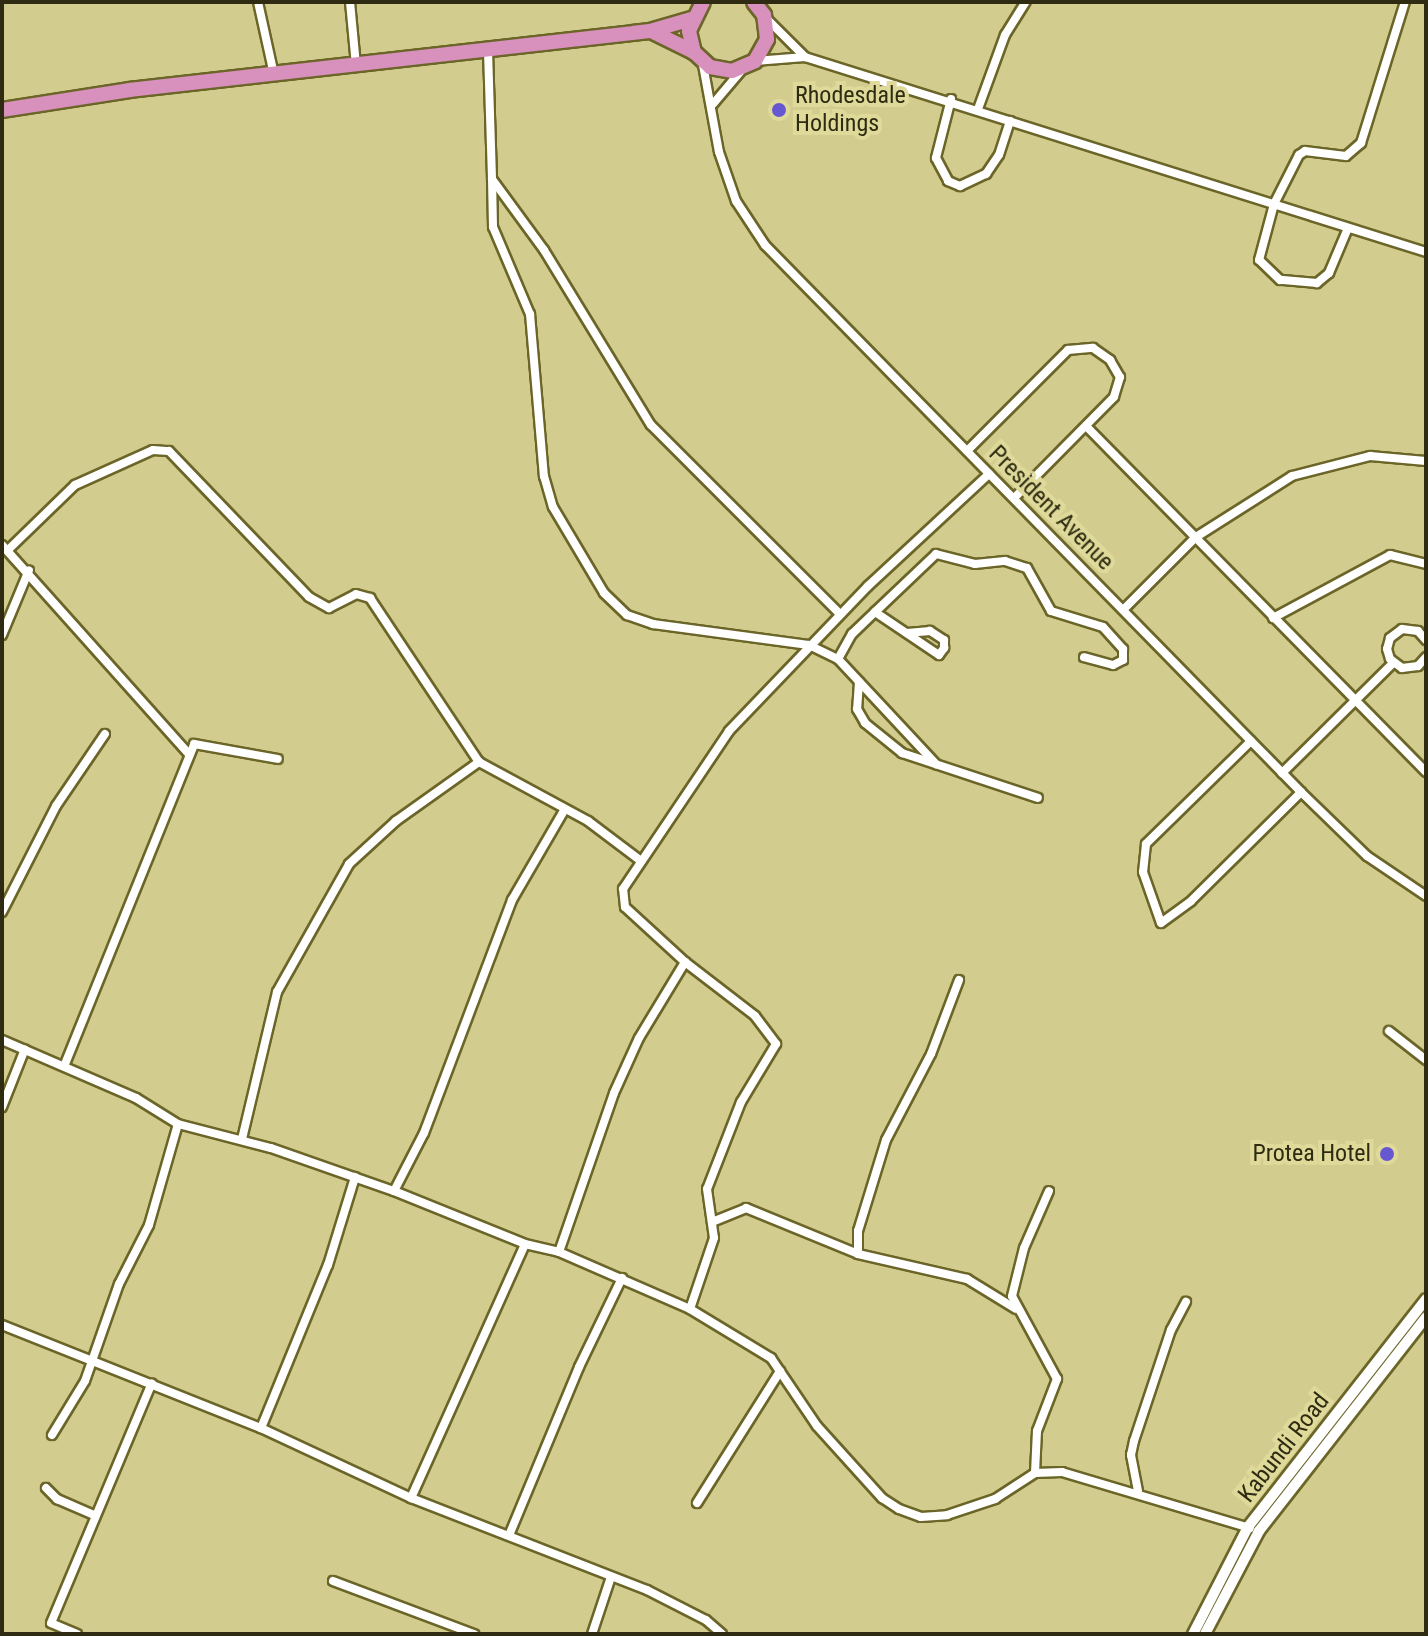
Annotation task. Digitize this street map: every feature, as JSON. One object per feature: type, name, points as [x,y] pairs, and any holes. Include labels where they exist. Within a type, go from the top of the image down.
[{"type":"highway","points":[[2,110],[650,31],[691,19],[703,2]]},
{"type":"highway","points":[[650,31],[721,71],[750,64],[767,39],[759,7]]},
{"type":"highway","points":[[691,19],[697,56]]},
{"type":"street","points":[[258,2],[274,75]]},
{"type":"street","points":[[350,2],[356,67]]},
{"type":"street","points":[[978,109],[1005,35],[1026,2]]},
{"type":"street","points":[[1348,228],[1323,279],[1294,285],[1269,273],[1259,260],[1274,204],[1294,162],[1305,151],[1340,156],[1357,149],[1405,2]]},
{"type":"street","points":[[759,7],[805,57]]},
{"type":"street","points":[[488,51],[493,227],[530,314],[544,476],[553,507],[604,593],[627,615],[653,624],[809,645],[838,659],[936,764]]},
{"type":"street","name":"President Avenue","points":[[697,56],[713,104],[719,152],[736,201],[765,245],[1301,792],[1367,856],[1426,896]]},
{"type":"street","points":[[713,104],[750,64],[805,57],[951,99],[1010,121],[1426,252]]},
{"type":"street","points":[[951,99],[936,158],[948,181],[960,186],[986,174],[999,155],[1010,121]]},
{"type":"street","points":[[492,179],[544,250],[651,425],[840,614]]},
{"type":"street","points":[[967,451],[1061,355],[1080,347],[1100,350],[1120,377],[1114,397],[1014,498]]},
{"type":"street","points":[[1086,426],[1426,772]]},
{"type":"street","points":[[189,754],[6,547],[75,485],[153,450],[169,451],[309,597],[329,608],[356,594],[370,598],[479,762],[565,809],[641,861]]},
{"type":"street","points":[[1123,610],[1196,537],[1292,476],[1370,456],[1426,461]]},
{"type":"street","points":[[690,1309],[710,1259],[712,1222],[707,1189],[741,1102],[776,1044],[755,1016],[685,962],[622,900],[641,861],[729,731],[840,614],[989,474]]},
{"type":"street","points":[[838,659],[852,634],[936,554],[975,564],[1005,561],[1027,568],[1051,611],[1103,627],[1123,649],[1123,660],[1113,665],[1084,657]]},
{"type":"street","points":[[1273,618],[1390,555],[1426,564]]},
{"type":"street","points":[[2,635],[29,570]]},
{"type":"street","points":[[875,612],[907,633]]},
{"type":"street","points":[[1393,663],[1387,649],[1397,631],[1413,629],[1426,640]]},
{"type":"street","points":[[1393,663],[1413,668],[1426,657]]},
{"type":"street","points":[[1282,773],[1393,663]]},
{"type":"street","points":[[859,682],[857,709],[865,723],[902,753],[1038,798]]},
{"type":"street","points":[[2,912],[56,806],[105,734]]},
{"type":"street","points":[[1251,741],[1146,844],[1143,872],[1161,923],[1191,901],[1301,792]]},
{"type":"street","points":[[65,1064],[189,754],[200,743],[278,759]]},
{"type":"street","points":[[242,1139],[277,992],[349,864],[396,821],[479,762]]},
{"type":"street","points":[[394,1191],[424,1133],[512,900],[565,809]]},
{"type":"street","points":[[559,1252],[614,1093],[639,1038],[685,962]]},
{"type":"street","points":[[858,1254],[858,1231],[886,1140],[931,1054],[959,980]]},
{"type":"street","points":[[1389,1031],[1426,1060]]},
{"type":"street","points":[[2,1040],[65,1064],[178,1124],[242,1139],[394,1191],[525,1244],[559,1252],[690,1309],[751,1342],[780,1371],[845,1460],[899,1509],[921,1517],[960,1512],[995,1499],[1035,1473],[1062,1472],[1138,1491],[1253,1529]]},
{"type":"street","points":[[2,1107],[25,1049]]},
{"type":"street","points":[[52,1435],[94,1360],[119,1284],[160,1194],[178,1124]]},
{"type":"street","points":[[261,1428],[328,1265],[355,1177]]},
{"type":"street","points":[[1035,1473],[1037,1431],[1057,1379],[1016,1309],[1013,1280],[1049,1191]]},
{"type":"street","points":[[712,1222],[746,1208],[858,1254],[967,1279],[1016,1309]]},
{"type":"street","points":[[411,1498],[525,1244]]},
{"type":"street","points":[[510,1533],[579,1367],[622,1278]]},
{"type":"street","name":"Kabundi Road","points":[[1193,1634],[1253,1529],[1426,1299]]},
{"type":"street","points":[[1138,1491],[1131,1455],[1134,1441],[1171,1330],[1186,1302]]},
{"type":"street","name":"Kabundi Road","points":[[1205,1634],[1253,1529],[1426,1317]]},
{"type":"street","points":[[2,1325],[261,1428],[411,1498],[510,1533],[669,1600],[722,1634]]},
{"type":"street","points":[[697,1503],[780,1371]]},
{"type":"street","points":[[77,1634],[51,1623],[152,1383]]},
{"type":"street","points":[[46,1488],[57,1499],[94,1515]]},
{"type":"street","points":[[592,1634],[611,1577]]},
{"type":"street","points":[[333,1581],[474,1634]]},
{"type":"place","name":"Rhodesdale Holdings","points":[[779,110]]},
{"type":"place","name":"Protea Hotel","points":[[1387,1154]]}]
